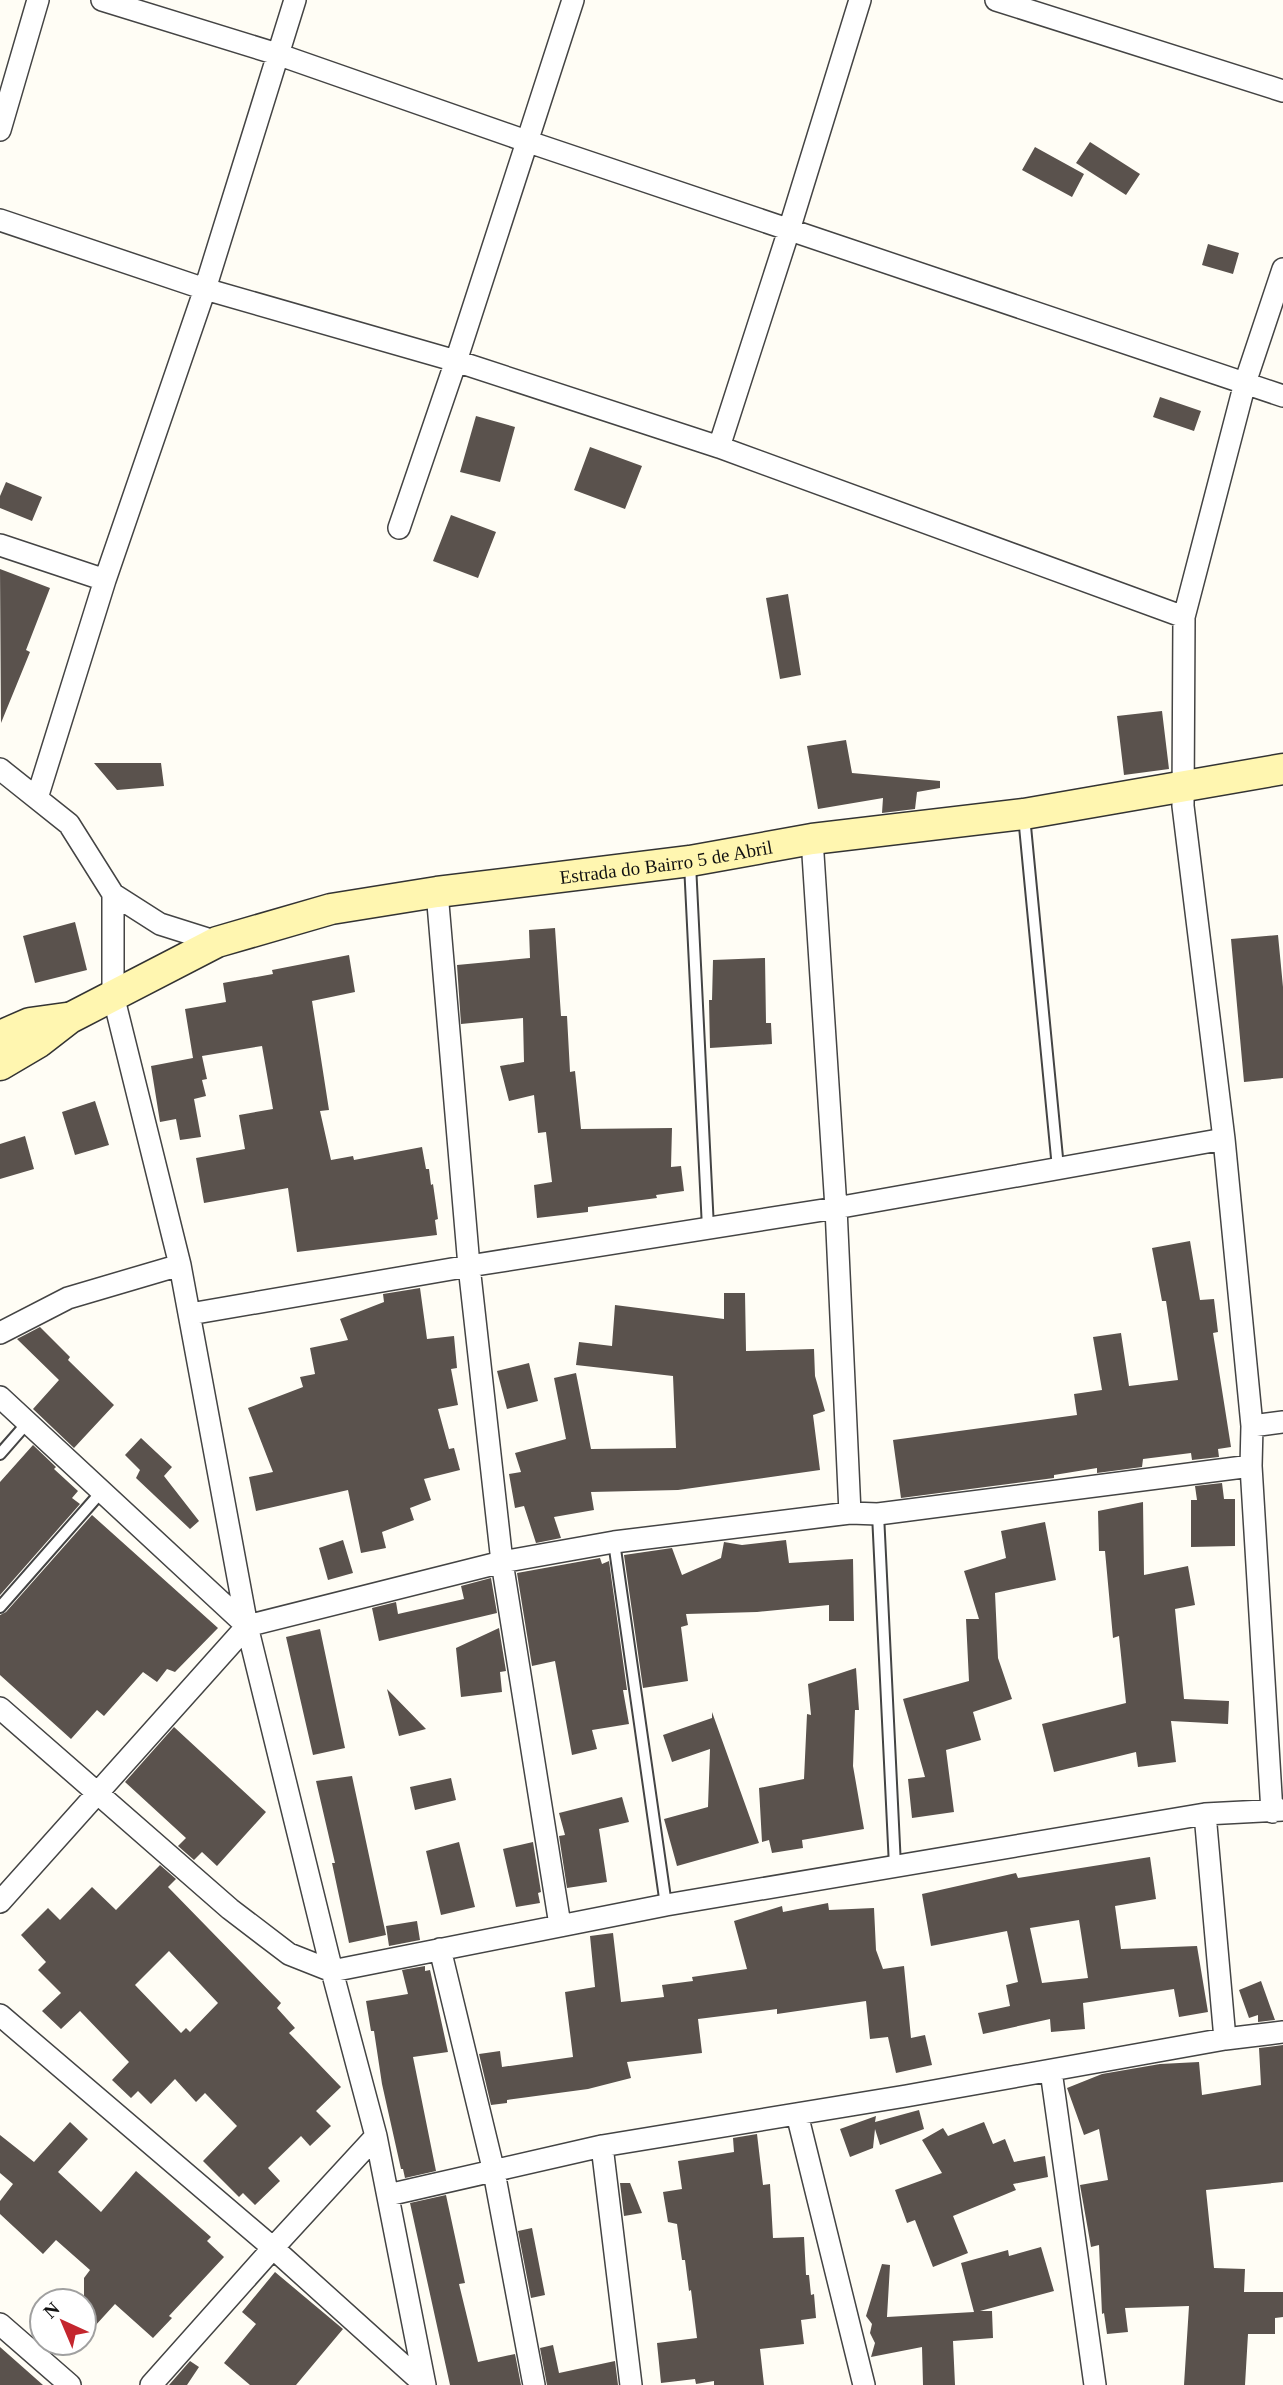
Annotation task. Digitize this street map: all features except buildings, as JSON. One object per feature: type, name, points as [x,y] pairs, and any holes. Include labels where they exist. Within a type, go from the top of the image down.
[{"type":"street","points":[[0,130],[38,0]]},
{"type":"street","points":[[102,0],[277,54],[526,141],[1283,396]]},
{"type":"street","points":[[37,798],[105,580],[205,289],[295,0]]},
{"type":"street","points":[[399,528],[573,0]]},
{"type":"street","points":[[719,447],[860,0]]},
{"type":"street","points":[[996,0],[1283,91]]},
{"type":"street","points":[[0,219],[205,289],[456,361],[719,447],[1184,617]]},
{"type":"street","points":[[0,1708],[230,1909],[289,1954],[332,1971],[666,1905],[895,1866],[1205,1814],[1278,1811],[1251,1466],[1252,1426],[1224,1139],[1182,785],[1184,617],[1245,383],[1283,269]]},
{"type":"street","points":[[0,545],[105,580]]},
{"type":"street","points":[[0,769],[69,824],[113,894],[160,924],[217,942]]},
{"type":"street","name":"Estrada do Bairro 5 de Abril","points":[[70,1018],[217,942],[331,909],[437,892],[690,861],[812,839],[1024,814],[1283,769]]},
{"type":"street","points":[[812,839],[836,1208],[850,1513]]},
{"type":"street","points":[[437,892],[469,1266],[502,1562],[560,1925]]},
{"type":"street","points":[[113,894],[113,995],[180,1265],[247,1626],[332,1971],[376,2136],[425,2385]]},
{"type":"street","points":[[0,1036],[30,1023],[70,1018]]},
{"type":"street","points":[[0,1065],[39,1042],[70,1018]]},
{"type":"street","points":[[190,1314],[469,1266],[836,1208],[1224,1139]]},
{"type":"street","points":[[0,1333],[68,1298],[180,1265]]},
{"type":"street","points":[[0,1397],[247,1626]]},
{"type":"street","points":[[1252,1426],[1283,1422]]},
{"type":"street","points":[[0,1902],[247,1626],[502,1562],[614,1542],[850,1513],[878,1514],[1251,1466]]},
{"type":"street","points":[[1205,1814],[1225,2039]]},
{"type":"street","points":[[440,1949],[494,2172],[534,2385]]},
{"type":"street","points":[[0,2015],[273,2248],[425,2385]]},
{"type":"street","points":[[388,2195],[602,2146],[1225,2039],[1283,2032]]},
{"type":"street","points":[[1051,2071],[1095,2385]]},
{"type":"street","points":[[797,2114],[864,2385]]},
{"type":"street","points":[[151,2385],[376,2136]]},
{"type":"street","points":[[602,2146],[631,2385]]},
{"type":"street","points":[[0,2324],[70,2385]]},
{"type":"lane","points":[[1024,814],[1058,1168]]},
{"type":"lane","points":[[690,861],[708,1228]]},
{"type":"lane","points":[[0,1454],[28,1422]]},
{"type":"lane","points":[[0,1607],[103,1490]]},
{"type":"lane","points":[[878,1514],[895,1866]]},
{"type":"lane","points":[[614,1542],[666,1905]]}]
